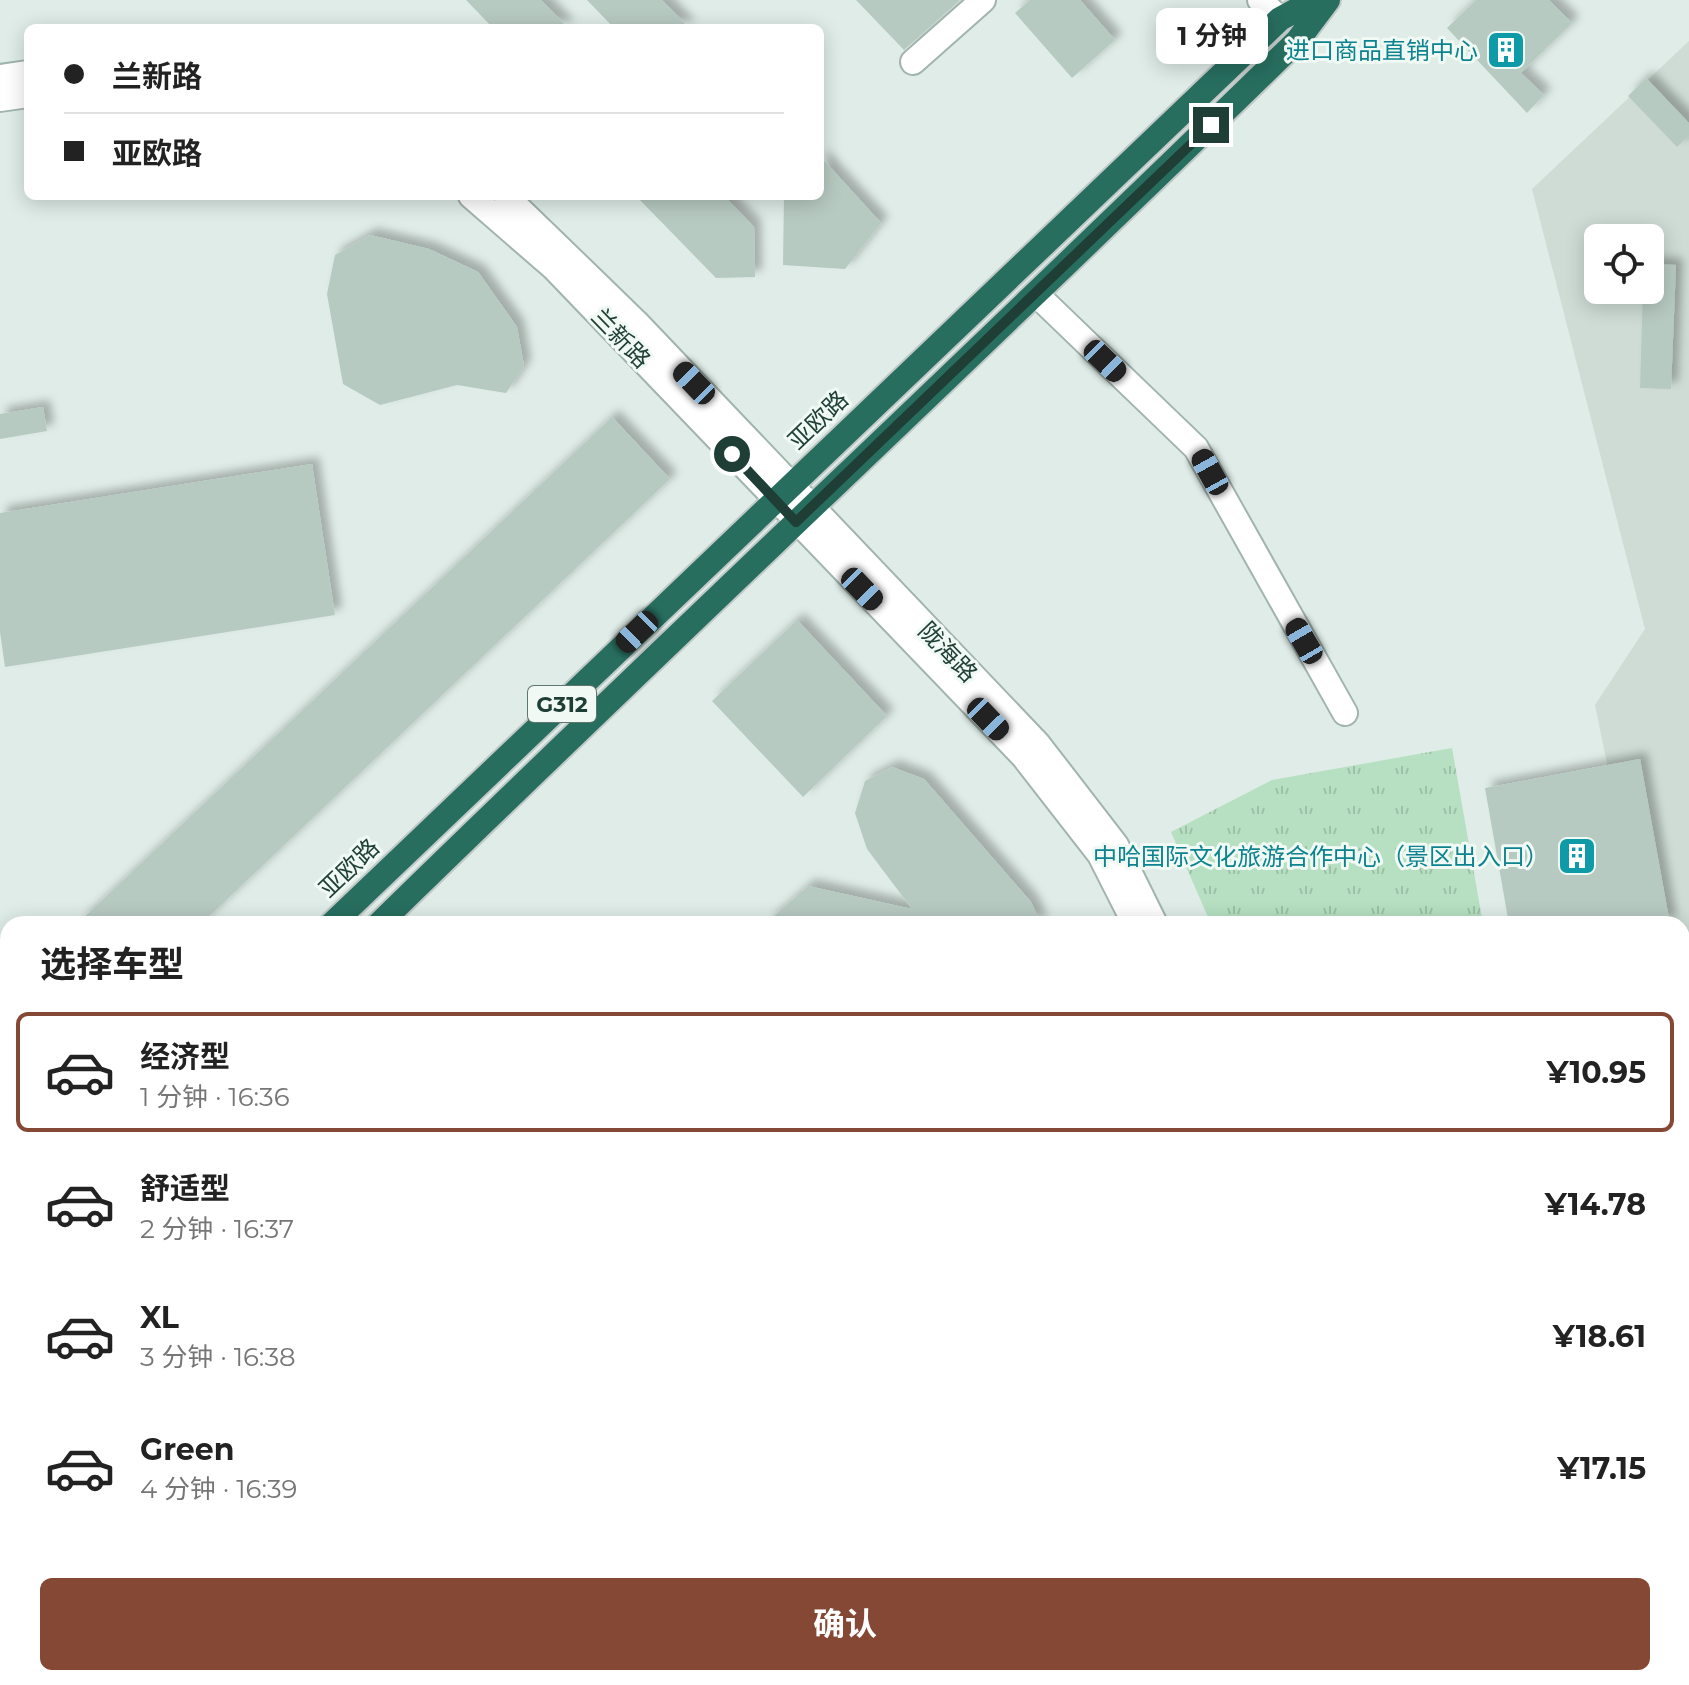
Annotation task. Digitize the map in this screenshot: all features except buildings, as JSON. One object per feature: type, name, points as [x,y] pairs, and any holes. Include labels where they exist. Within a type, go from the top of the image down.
[{"type":"highway","name":"亚欧路","points":[[340,916],[1280,19],[1315,0]]},
{"type":"highway","name":"G312","points":[[387,916],[803,514],[1037,295],[1298,40],[1328,0]]},
{"type":"street","points":[[913,62],[983,0]]},
{"type":"street","points":[[1260,0],[1280,19]]},
{"type":"street","points":[[0,77],[24,74]]},
{"type":"street","points":[[0,99],[24,96]]},
{"type":"street","name":"兰新路","points":[[476,200],[554,268],[784,492]]},
{"type":"street","name":"兰新路","points":[[510,200],[565,250],[803,514]]},
{"type":"street","points":[[1037,295],[1196,448],[1345,713]]},
{"type":"street","name":"陇海路","points":[[803,514],[1062,802],[1100,855],[1131,916]]},
{"type":"street","name":"陇海路","points":[[803,514],[1038,744],[1077,790],[1116,845],[1151,916]]},
{"type":"shaded area","points":[[1689,41],[1689,916],[1638,916],[1595,705],[1645,629],[1532,189]]},
{"type":"green space","points":[[1452,748],[1482,916],[1208,916],[1171,832],[1272,780]]},
{"type":"place","name":"进口商品直销中心","points":[[1506,50]]},
{"type":"place","name":"中哈国际文化旅游合作中心（景区出入口）","points":[[1577,856]]},
{"type":"route","points":[[732,454],[796,522],[1037,295],[1211,125]]}]
